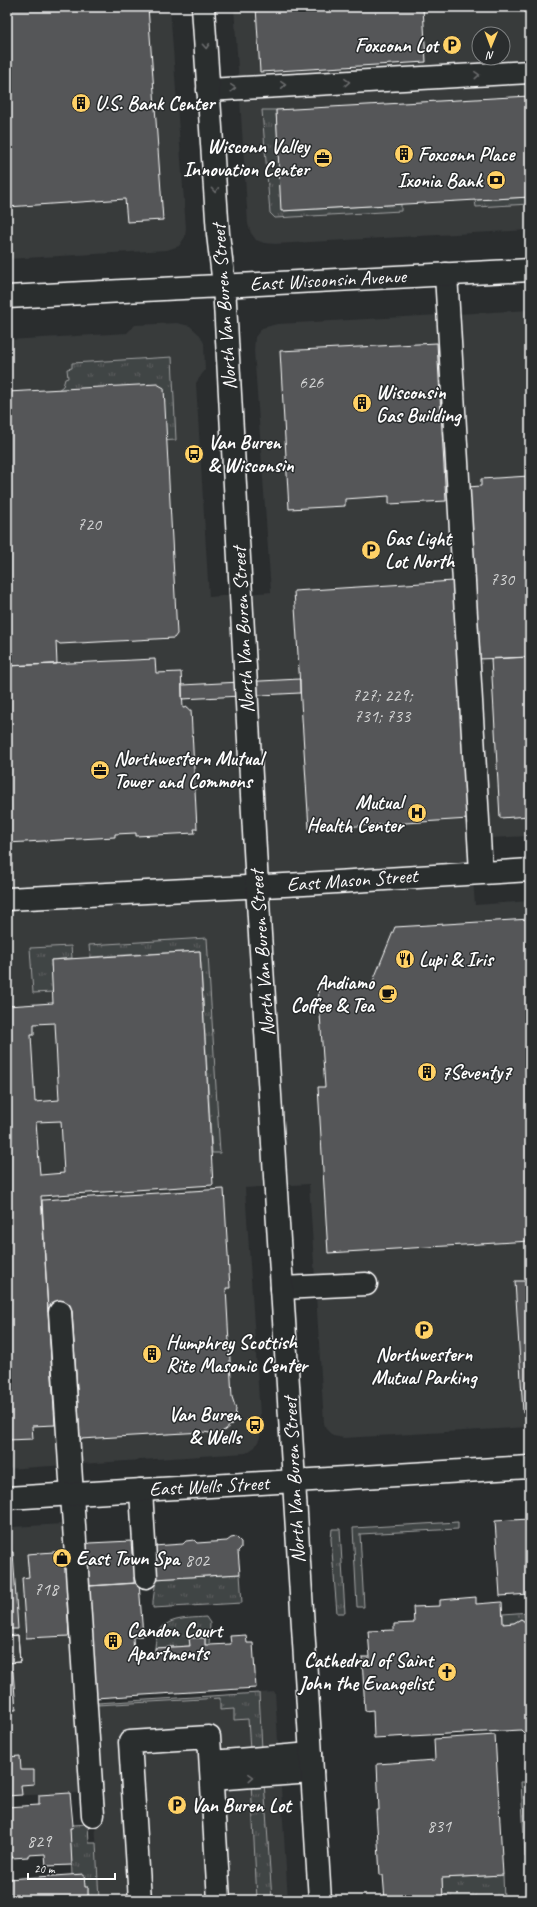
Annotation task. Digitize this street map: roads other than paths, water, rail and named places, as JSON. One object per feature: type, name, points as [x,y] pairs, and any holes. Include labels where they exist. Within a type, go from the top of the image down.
[{"type":"main road","name":"North Van Buren Street","points":[[203,7],[218,234],[224,285],[257,886],[320,1900]]},
{"type":"main road","points":[[208,90],[530,72]]},
{"type":"main road","name":"East Wisconsin Avenue","points":[[7,297],[530,270]]},
{"type":"main road","points":[[446,274],[481,872]]},
{"type":"main road","name":"East Mason Street","points":[[7,899],[530,870]]},
{"type":"main road","points":[[282,1288],[366,1284]]},
{"type":"main road","points":[[60,1312],[93,1815]]},
{"type":"main road","name":"East Wells Street","points":[[7,1498],[530,1467]]},
{"type":"main road","points":[[141,1490],[146,1577]]},
{"type":"main road","points":[[140,1900],[130,1742],[209,1738],[219,1900]]},
{"type":"main road","points":[[211,1770],[311,1763]]},
{"type":"place","name":"Foxconn Lot","points":[[452,45]]},
{"type":"place","name":"U.S. Bank Center","points":[[81,103]]},
{"type":"place","name":"Foxconn Place","points":[[404,154]]},
{"type":"place","name":"Wisconn Valley Innovation Center","points":[[323,158]]},
{"type":"place","name":"Ixonia Bank","points":[[496,180]]},
{"type":"place","name":"Wisconsin Gas Building","points":[[362,403]]},
{"type":"place","name":"Van Buren & Wisconsin","points":[[194,454]]},
{"type":"place","name":"Gas Light Lot North","points":[[371,550]]},
{"type":"place","name":"Northwestern Mutual Tower and Commons","points":[[100,770]]},
{"type":"place","name":"Mutual Health Center","points":[[417,813]]},
{"type":"place","name":"Lupi & Iris","points":[[405,959]]},
{"type":"place","name":"Andiamo Coffee & Tea","points":[[388,994]]},
{"type":"place","name":"7Seventy7","points":[[427,1072]]},
{"type":"place","name":"Northwestern Mutual Parking","points":[[424,1330]]},
{"type":"place","name":"Humphrey Scottish Rite Masonic Center","points":[[152,1354]]},
{"type":"place","name":"Van Buren & Wells","points":[[255,1425]]},
{"type":"place","name":"East Town Spa","points":[[62,1558]]},
{"type":"place","name":"Candon Court Apartments","points":[[113,1641]]},
{"type":"place","name":"Cathedral of Saint John the Evangelist","points":[[447,1672]]},
{"type":"place","name":"Van Buren Lot","points":[[177,1805]]}]
